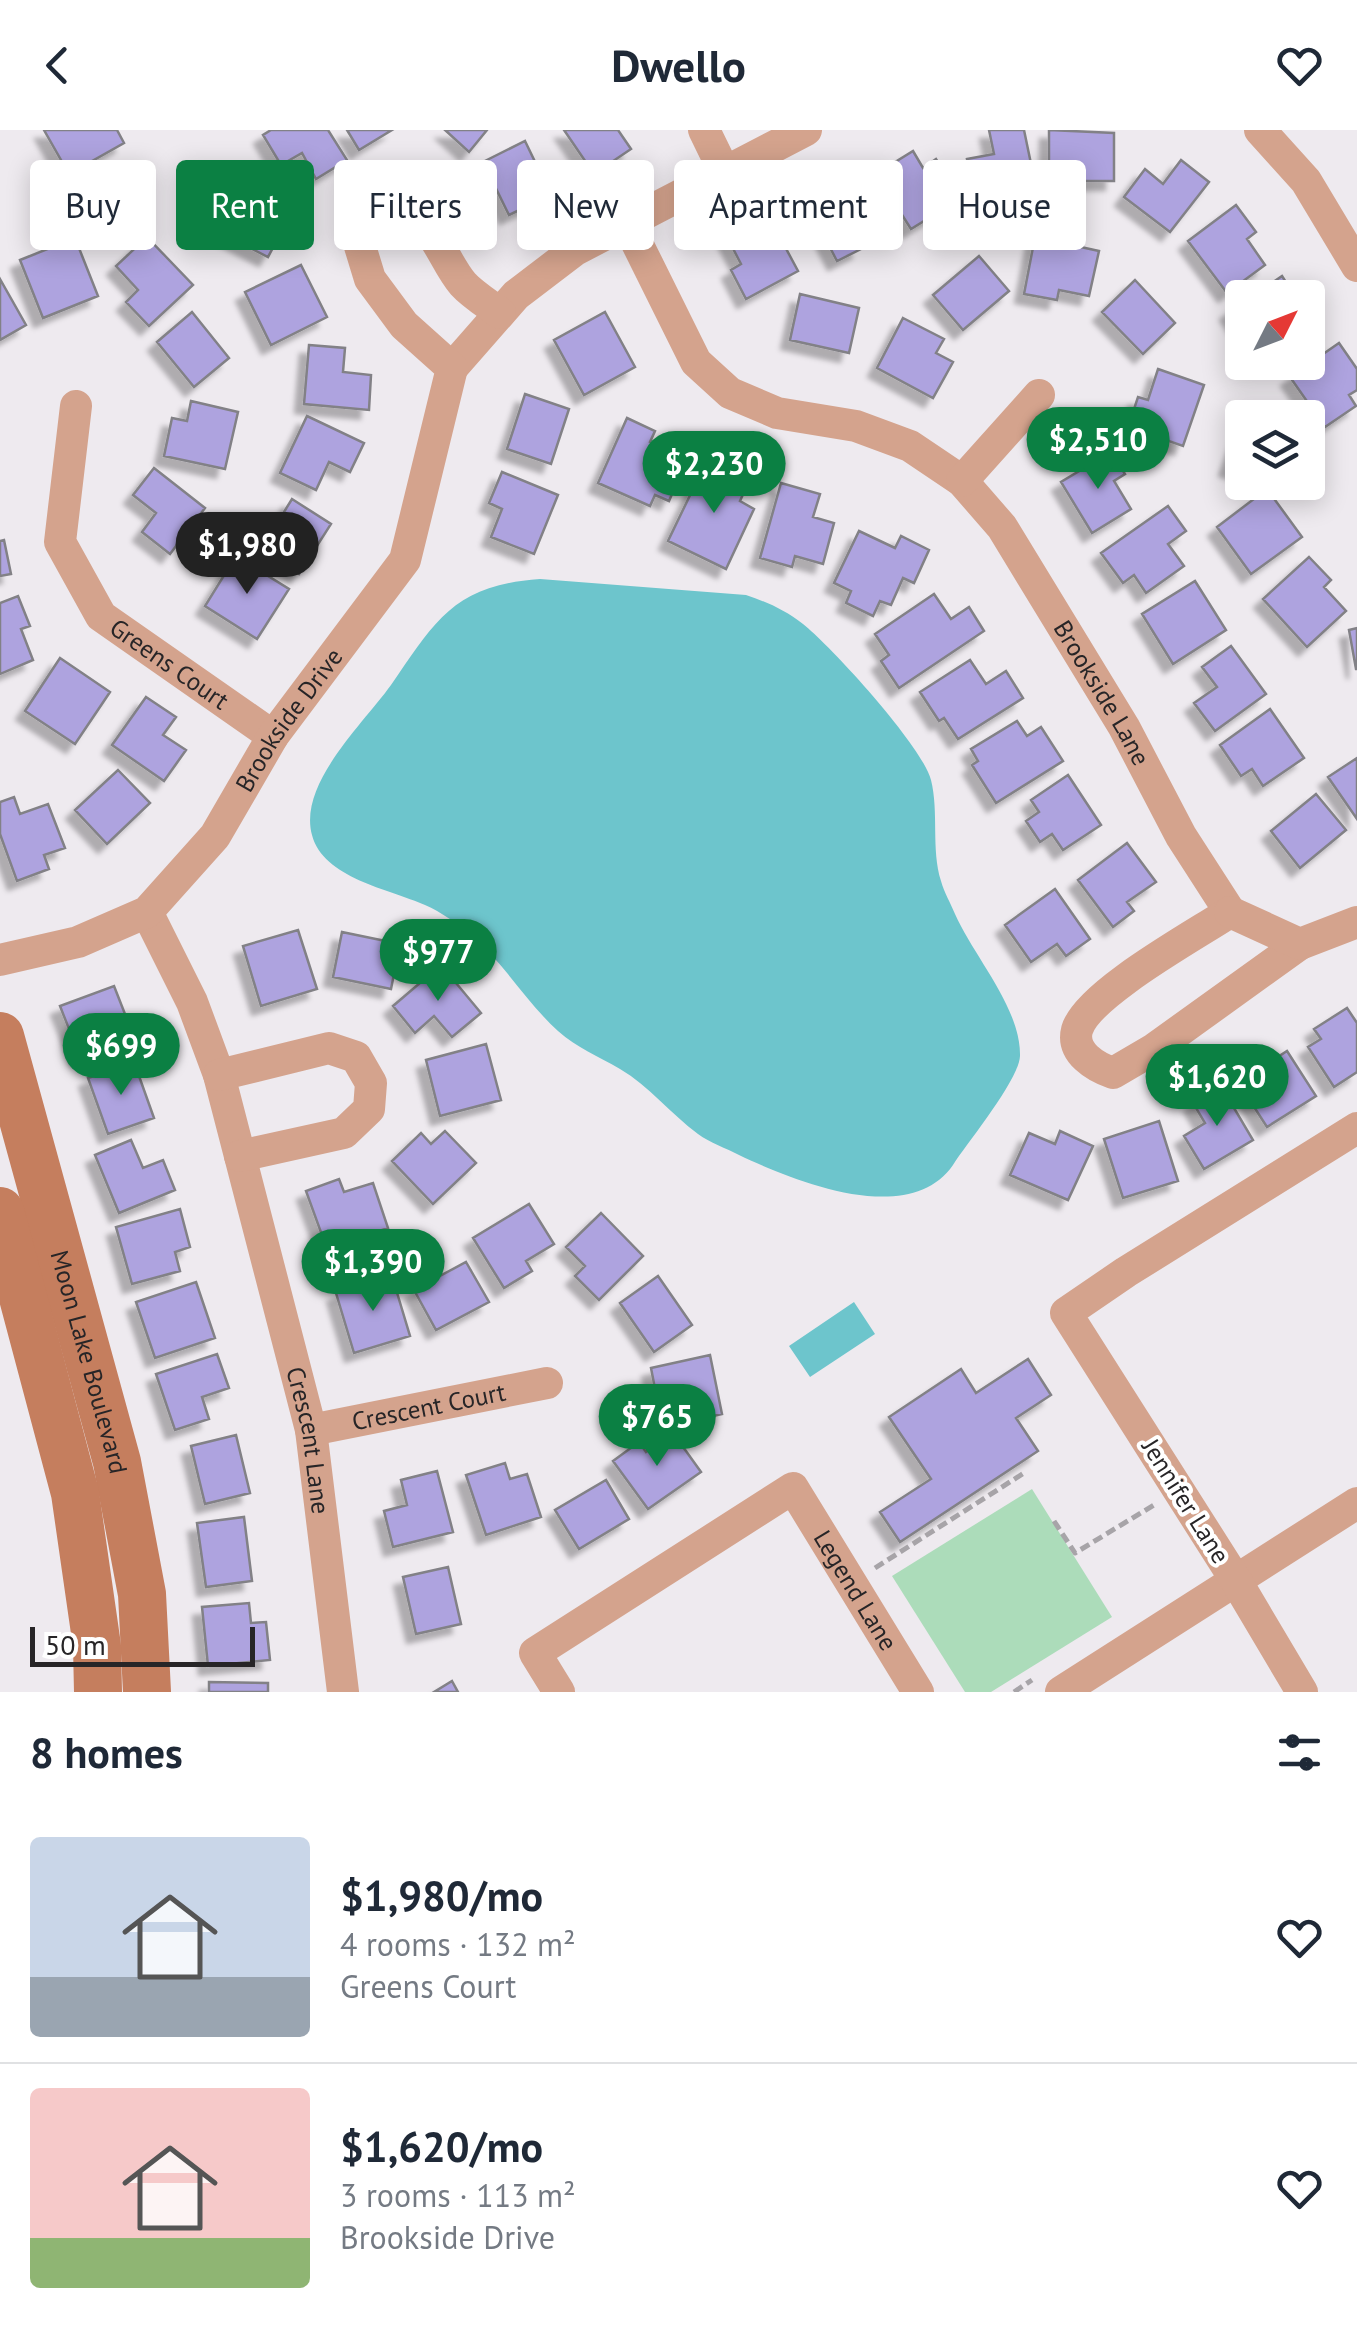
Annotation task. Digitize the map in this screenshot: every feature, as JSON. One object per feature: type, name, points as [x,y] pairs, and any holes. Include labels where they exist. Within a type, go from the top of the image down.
[{"type":"street","points":[[704,130],[719,160]]},
{"type":"street","points":[[1260,130],[1306,182],[1357,266]]},
{"type":"street","name":"Brookside Drive","points":[[744,160],[796,132]]},
{"type":"street","points":[[452,368],[404,324],[370,280],[359,242],[370,219],[386,210],[403,211],[418,219],[434,236],[465,287],[500,313]]},
{"type":"street","name":"Brookside Drive","points":[[0,960],[78,942],[147,912],[215,836],[273,736],[405,560],[452,368],[516,295],[575,250]]},
{"type":"street","name":"Brookside Lane","points":[[640,250],[696,362],[730,393],[777,412],[856,426],[910,446],[962,482],[1002,527],[1124,727],[1182,836],[1230,912]]},
{"type":"street","points":[[962,482],[1038,395]]},
{"type":"street","name":"Greens Court","points":[[76,406],[60,542],[101,616],[273,736]]},
{"type":"street","name":"Crescent Lane","points":[[147,912],[192,1002],[219,1075],[311,1430],[343,1692]]},
{"type":"street","points":[[1300,944],[1230,912],[1114,987],[1089,1010],[1076,1031],[1078,1048],[1093,1066],[1113,1073],[1154,1049],[1300,944],[1357,922]]},
{"type":"street","name":"Moon Lake Boulevard","points":[[0,1036],[117,1462],[142,1594],[147,1692]]},
{"type":"street","points":[[219,1075],[329,1048],[356,1057],[372,1083],[369,1109],[344,1133],[240,1156]]},
{"type":"street","name":"Jennifer Lane","points":[[1302,1692],[1066,1313],[1357,1128]]},
{"type":"street","name":"Moon Lake Boulevard","points":[[0,1211],[75,1493],[96,1646],[98,1692]]},
{"type":"street","name":"Crescent Court","points":[[311,1430],[546,1383]]},
{"type":"street","name":"Legend Lane","points":[[558,1692],[535,1653],[792,1488],[918,1692]]},
{"type":"street","points":[[1054,1682],[1235,1579],[1357,1503]]},
{"type":"path","points":[[873,1570],[1024,1473]]},
{"type":"path","points":[[1054,1521],[1076,1553],[1156,1503]]},
{"type":"path","points":[[1014,1692],[1054,1682]]},
{"type":"green space","points":[[1032,1489],[1112,1617],[991,1692],[965,1692],[892,1576]]},
{"type":"water","points":[[540,579],[746,595],[769,604],[816,636],[854,674],[912,745],[931,780],[942,885],[963,930],[1005,1001],[1020,1056],[992,1111],[953,1165],[933,1184],[908,1194],[880,1197],[849,1193],[789,1176],[708,1140],[631,1076],[558,1031],[483,946],[461,927],[425,905],[343,872],[319,850],[310,816],[323,775],[435,624],[467,598],[487,589]]},
{"type":"water","points":[[854,1302],[875,1334],[810,1377],[789,1346]]},
{"type":"building","points":[[44,130],[117,130],[124,143],[94,160],[61,160]]},
{"type":"building","points":[[271,130],[328,130],[347,160],[334,160],[334,168],[316,179],[314,160],[306,160],[302,153],[290,160],[278,160],[263,135]]},
{"type":"building","points":[[347,130],[392,130],[359,150]]},
{"type":"building","points":[[445,130],[487,130],[469,152]]},
{"type":"building","points":[[564,130],[618,130],[631,149],[615,160],[584,160]]},
{"type":"building","points":[[989,130],[1024,130],[1030,160],[967,159],[994,154]]},
{"type":"building","points":[[1049,130],[1114,133],[1114,181],[1086,181],[1086,160],[1049,160]]},
{"type":"building","points":[[525,141],[534,160],[517,160],[517,211],[509,215],[497,191],[497,160],[487,160]]},
{"type":"building","points":[[913,151],[923,168],[923,222],[911,229],[903,216],[903,160],[899,160]]},
{"type":"building","points":[[1181,160],[1209,182],[1170,232],[1124,197],[1145,169],[1163,184]]},
{"type":"building","points":[[1236,205],[1256,232],[1247,239],[1265,265],[1245,280],[1225,280],[1225,290],[1188,241]]},
{"type":"building","points":[[156,246],[193,285],[149,326],[126,302],[138,290],[116,266],[133,250],[156,250]]},
{"type":"building","points":[[45,250],[80,250],[98,296],[43,318],[20,260]]},
{"type":"building","points":[[734,250],[787,250],[798,271],[746,299],[731,270],[741,264]]},
{"type":"building","points":[[831,250],[859,250],[837,261]]},
{"type":"building","points":[[1032,250],[1099,251],[1089,296],[1059,290],[1057,300],[1024,294]]},
{"type":"building","points":[[979,256],[1009,291],[963,330],[933,295]]},
{"type":"building","points":[[301,265],[327,317],[271,345],[245,292]]},
{"type":"building","points":[[0,279],[26,325],[0,340]]},
{"type":"building","points":[[1135,280],[1175,323],[1143,354],[1102,312]]},
{"type":"building","points":[[800,294],[859,308],[849,353],[790,340]]},
{"type":"building","points":[[192,312],[229,358],[194,387],[157,342]]},
{"type":"building","points":[[605,312],[635,367],[584,395],[554,340]]},
{"type":"building","points":[[903,318],[944,339],[936,353],[953,362],[933,398],[877,368]]},
{"type":"building","points":[[1339,343],[1357,369],[1357,390],[1349,395],[1356,406],[1325,427],[1325,400],[1306,400],[1292,380],[1325,380],[1325,353]]},
{"type":"building","points":[[309,345],[345,348],[343,372],[371,375],[369,410],[304,404]]},
{"type":"building","points":[[1158,369],[1204,385],[1183,446],[1128,427],[1138,397],[1148,400]]},
{"type":"building","points":[[525,394],[569,409],[551,464],[507,449]]},
{"type":"building","points":[[191,401],[238,412],[225,469],[164,456],[172,418],[187,421]]},
{"type":"building","points":[[307,416],[364,443],[350,472],[329,462],[316,490],[280,473]]},
{"type":"building","points":[[627,418],[655,431],[650,442],[687,459],[669,501],[655,495],[650,506],[598,483]]},
{"type":"building","points":[[1111,452],[1125,474],[1114,481],[1131,509],[1092,533],[1061,482]]},
{"type":"building","points":[[707,460],[749,481],[740,501],[754,509],[726,569],[668,541]]},
{"type":"building","points":[[154,468],[205,508],[170,554],[142,532],[156,513],[133,495]]},
{"type":"building","points":[[502,472],[558,495],[534,554],[491,537],[502,509],[489,503]]},
{"type":"building","points":[[781,483],[820,494],[813,517],[834,523],[823,564],[795,556],[792,567],[760,558]]},
{"type":"building","points":[[292,499],[331,524],[299,574],[261,549]]},
{"type":"building","points":[[1253,500],[1275,500],[1302,537],[1251,574],[1217,527]]},
{"type":"building","points":[[1168,506],[1186,531],[1168,544],[1184,566],[1146,593],[1134,575],[1123,583],[1101,553]]},
{"type":"building","points":[[859,531],[895,548],[901,536],[929,550],[914,583],[903,578],[891,605],[880,601],[873,616],[846,603],[851,591],[834,583]]},
{"type":"building","points":[[4,540],[11,574],[0,576],[0,541]]},
{"type":"building","points":[[236,556],[289,589],[257,639],[205,606]]},
{"type":"building","points":[[1309,557],[1331,580],[1324,587],[1346,611],[1307,647],[1263,599]]},
{"type":"building","points":[[1195,581],[1226,630],[1173,664],[1142,614]]},
{"type":"building","points":[[934,594],[951,619],[969,607],[984,631],[899,688],[881,661],[889,655],[875,634]]},
{"type":"building","points":[[18,596],[30,626],[21,629],[33,660],[0,674],[0,603]]},
{"type":"building","points":[[1357,628],[1357,669],[1356,669],[1349,630]]},
{"type":"building","points":[[1231,646],[1266,694],[1215,731],[1194,703],[1217,687],[1202,667]]},
{"type":"building","points":[[60,658],[110,692],[75,744],[25,711]]},
{"type":"building","points":[[970,660],[986,684],[1006,671],[1023,698],[958,739],[944,718],[939,721],[920,692]]},
{"type":"building","points":[[146,697],[176,717],[163,735],[186,750],[164,781],[112,745]]},
{"type":"building","points":[[1270,709],[1304,758],[1263,786],[1252,769],[1241,776],[1220,745]]},
{"type":"building","points":[[1017,721],[1027,736],[1041,727],[1063,761],[996,803],[972,765],[978,761],[971,749]]},
{"type":"building","points":[[1357,758],[1357,819],[1328,777]]},
{"type":"building","points":[[118,770],[150,803],[107,844],[75,810]]},
{"type":"building","points":[[1068,775],[1101,825],[1063,850],[1052,834],[1040,842],[1026,821],[1039,812],[1031,800]]},
{"type":"building","points":[[1316,794],[1346,830],[1300,868],[1271,831]]},
{"type":"building","points":[[14,797],[20,814],[48,804],[65,848],[44,855],[49,869],[17,881],[0,834],[0,802]]},
{"type":"building","points":[[1127,843],[1156,882],[1127,902],[1134,911],[1113,927],[1078,880]]},
{"type":"building","points":[[1055,889],[1090,939],[1066,956],[1057,944],[1031,962],[1005,925]]},
{"type":"building","points":[[298,930],[317,989],[261,1006],[243,946]]},
{"type":"building","points":[[342,932],[400,944],[391,989],[333,977]]},
{"type":"building","points":[[441,965],[481,1013],[452,1037],[434,1016],[415,1033],[393,1006]]},
{"type":"building","points":[[114,986],[134,1037],[80,1057],[60,1006]]},
{"type":"building","points":[[1347,1008],[1357,1023],[1357,1072],[1334,1087],[1308,1047],[1321,1039],[1314,1029]]},
{"type":"building","points":[[486,1044],[501,1100],[440,1116],[426,1060]]},
{"type":"building","points":[[1287,1051],[1316,1096],[1267,1127],[1232,1073],[1260,1055],[1267,1064]]},
{"type":"building","points":[[134,1062],[154,1118],[108,1134],[88,1078]]},
{"type":"building","points":[[1221,1086],[1253,1140],[1204,1169],[1184,1136],[1205,1123],[1193,1103]]},
{"type":"building","points":[[1159,1121],[1178,1181],[1123,1198],[1104,1139]]},
{"type":"building","points":[[445,1131],[476,1163],[433,1204],[392,1161],[421,1133],[431,1144]]},
{"type":"building","points":[[1060,1131],[1093,1146],[1068,1200],[1010,1175],[1029,1133],[1055,1144]]},
{"type":"building","points":[[131,1140],[143,1168],[163,1160],[175,1190],[119,1213],[95,1155]]},
{"type":"building","points":[[339,1179],[344,1192],[373,1183],[388,1228],[327,1249],[306,1191]]},
{"type":"building","points":[[529,1204],[554,1244],[526,1261],[532,1271],[504,1288],[473,1238]]},
{"type":"building","points":[[180,1209],[190,1247],[175,1252],[180,1271],[132,1284],[116,1227]]},
{"type":"building","points":[[601,1213],[643,1256],[599,1300],[575,1276],[585,1266],[566,1247]]},
{"type":"building","points":[[466,1262],[489,1302],[436,1330],[414,1290]]},
{"type":"building","points":[[392,1276],[410,1336],[354,1353],[336,1293]]},
{"type":"building","points":[[658,1276],[692,1325],[654,1352],[620,1303]]},
{"type":"building","points":[[196,1282],[215,1338],[155,1358],[136,1302]]},
{"type":"building","points":[[217,1354],[229,1388],[202,1397],[209,1419],[175,1430],[156,1374]]},
{"type":"building","points":[[710,1355],[722,1414],[677,1424],[671,1396],[657,1399],[651,1368]]},
{"type":"building","points":[[1028,1359],[1051,1395],[1016,1418],[1038,1451],[900,1542],[880,1512],[931,1479],[889,1417],[961,1369],[976,1393]]},
{"type":"building","points":[[673,1433],[701,1472],[648,1509],[613,1461],[639,1442],[646,1452]]},
{"type":"building","points":[[236,1435],[250,1493],[205,1504],[191,1446]]},
{"type":"building","points":[[505,1463],[510,1479],[527,1474],[541,1517],[486,1535],[466,1475]]},
{"type":"building","points":[[437,1471],[453,1532],[393,1547],[384,1511],[407,1505],[401,1480]]},
{"type":"building","points":[[606,1480],[629,1519],[579,1549],[555,1510]]},
{"type":"building","points":[[244,1517],[252,1581],[206,1587],[197,1523]]},
{"type":"building","points":[[448,1567],[461,1624],[416,1634],[403,1577]]},
{"type":"building","points":[[249,1603],[251,1623],[266,1622],[270,1660],[208,1666],[202,1607]]},
{"type":"building","points":[[452,1681],[458,1692],[434,1692]]},
{"type":"building","points":[[209,1682],[268,1683],[268,1692],[209,1692]]}]
